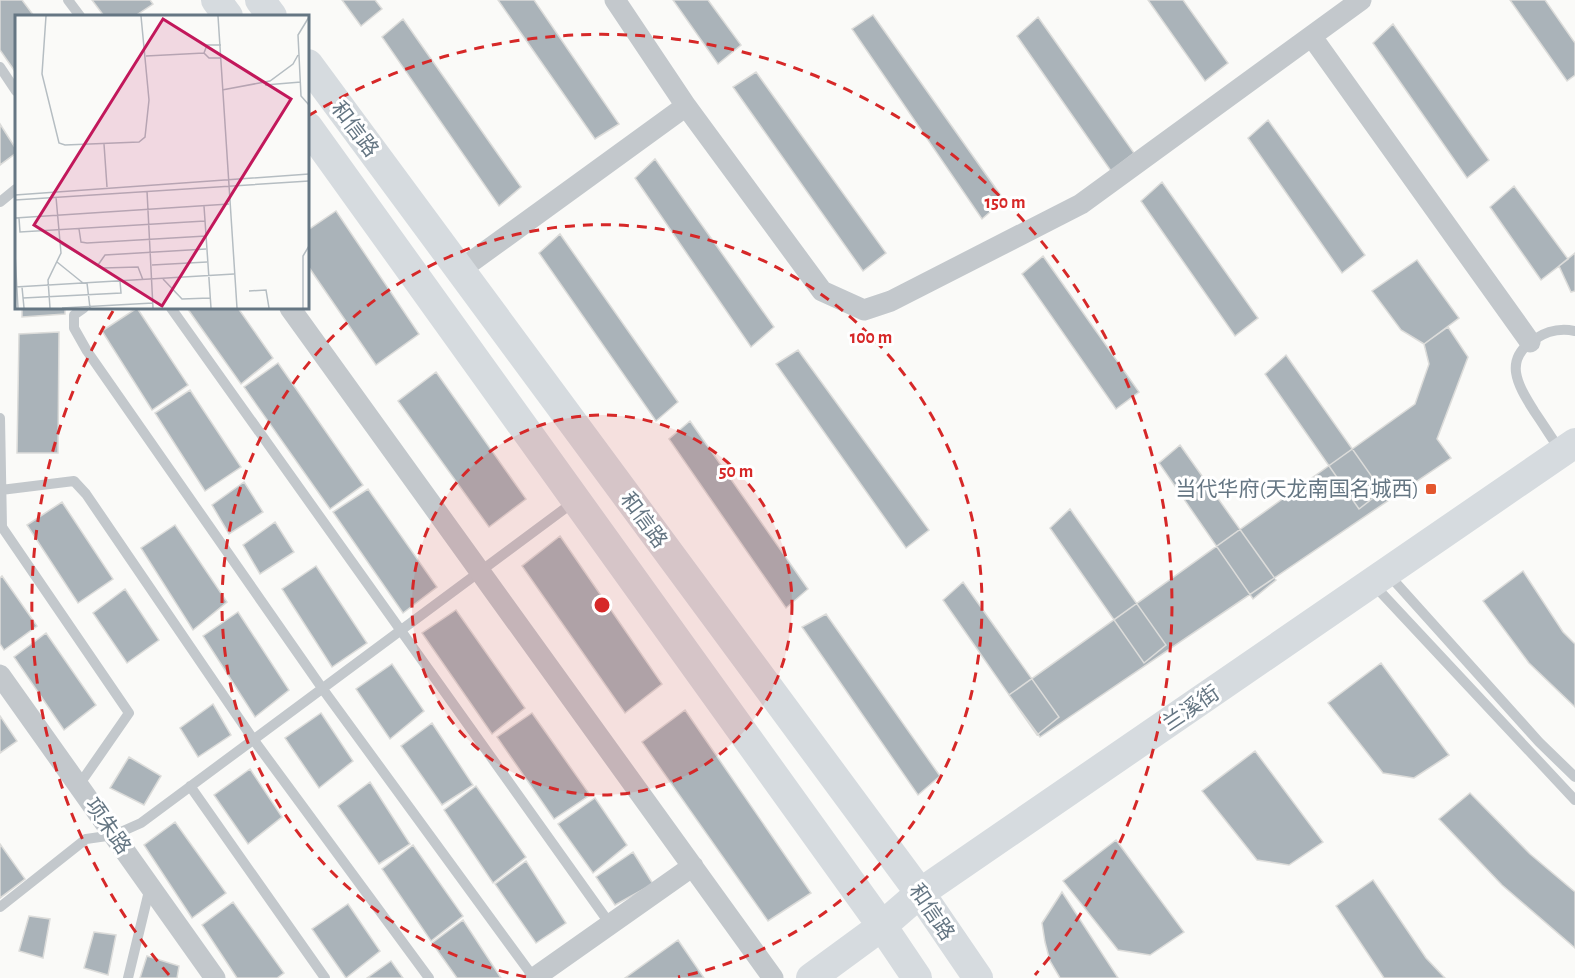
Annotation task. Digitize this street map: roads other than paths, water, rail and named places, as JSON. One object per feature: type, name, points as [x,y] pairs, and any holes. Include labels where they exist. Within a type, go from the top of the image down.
[{"type":"street","points":[[216,0],[227,15]]},
{"type":"street","points":[[260,0],[271,15]]},
{"type":"street","points":[[615,0],[686,106],[822,291],[864,310],[891,301],[1081,204],[1361,0]]},
{"type":"street","points":[[1312,37],[1530,342]]},
{"type":"street","name":"和信路","points":[[309,65],[920,893],[978,978]]},
{"type":"street","points":[[460,270],[686,106]]},
{"type":"street","name":"和信路","points":[[309,128],[917,978]]},
{"type":"street","points":[[291,309],[773,978]]},
{"type":"street","name":"兰溪街","points":[[811,978],[882,926],[920,893],[1568,448]]},
{"type":"street","name":"项朱路","points":[[0,675],[215,978]]},
{"type":"street","points":[[534,978],[693,866]]},
{"type":"lane","points":[[68,0],[79,15]]},
{"type":"lane","points":[[0,67],[15,90]]},
{"type":"lane","points":[[0,201],[15,190]]},
{"type":"lane","points":[[83,309],[74,315],[74,328],[87,351],[322,688],[534,978]]},
{"type":"lane","points":[[172,309],[610,924]]},
{"type":"lane","points":[[1568,448],[1518,386],[1515,373],[1517,357],[1530,342],[1562,328],[1575,331]]},
{"type":"lane","points":[[0,418],[1,527],[129,714],[79,785]]},
{"type":"lane","points":[[2,490],[74,481],[86,494],[253,739],[429,978]]},
{"type":"lane","points":[[0,907],[86,839],[114,835],[141,823],[576,500]]},
{"type":"lane","points":[[1380,578],[1575,777]]},
{"type":"lane","points":[[1380,578],[1575,800]]},
{"type":"lane","points":[[190,786],[325,978]]},
{"type":"lane","points":[[128,978],[150,887]]},
{"type":"place","name":"当代华府(天龙南国名城西)","points":[[1431,489]]}]
